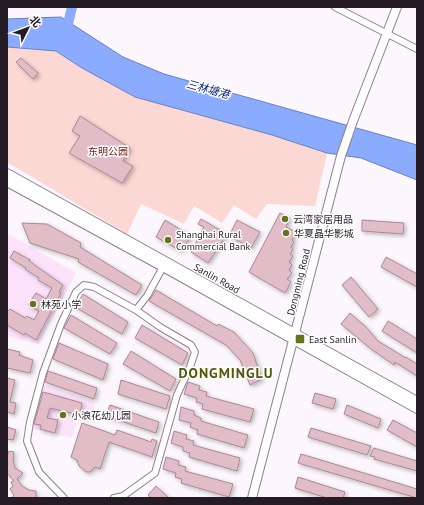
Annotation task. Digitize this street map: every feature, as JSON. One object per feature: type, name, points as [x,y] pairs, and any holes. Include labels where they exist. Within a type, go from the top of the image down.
[{"type":"main road","name":"Dongming Road","points":[[252,498],[341,156],[397,7]]},
{"type":"main road","name":"Sanlin Road","points":[[7,173],[294,336],[417,409]]},
{"type":"main road","name":"Sanlin Road","points":[[7,182],[163,267],[417,400]]},
{"type":"street","points":[[335,7],[417,49]]},
{"type":"street","points":[[136,310],[147,296],[163,267]]},
{"type":"street","points":[[64,498],[39,472],[27,441],[30,422],[43,373],[76,292],[84,285],[94,287],[136,310],[160,327],[191,345],[195,352],[177,395],[155,473],[122,496],[114,498]]},
{"type":"shaded area","name":"林苑小学","points":[[7,233],[76,273],[39,344],[7,336]]},
{"type":"shaded area","name":"小浪花幼儿园","points":[[42,384],[95,402],[91,422],[77,421],[72,438],[31,429]]},
{"type":"green space","name":"东明公园","points":[[7,47],[56,51],[82,68],[135,97],[272,135],[327,153],[315,206],[267,204],[256,219],[234,205],[222,223],[194,206],[184,224],[141,204],[127,234],[7,162]]},
{"type":"water","name":"三林塘港","points":[[61,17],[123,57],[164,74],[417,145],[417,180],[361,158],[327,153],[272,135],[135,97],[82,68],[56,51],[7,47],[7,19]]},
{"type":"building","points":[[21,58],[38,73],[33,79],[16,62]]},
{"type":"building","points":[[80,116],[130,148],[123,161],[133,166],[122,183],[69,153],[80,136],[72,131]]},
{"type":"building","points":[[280,213],[290,218],[286,227],[296,232],[292,240],[294,242],[291,247],[293,249],[290,254],[293,256],[289,262],[292,265],[289,270],[292,273],[287,279],[291,282],[285,293],[249,272]]},
{"type":"building","points":[[201,219],[227,234],[208,263],[191,252],[204,227],[198,224]]},
{"type":"building","points":[[165,220],[191,236],[181,251],[156,237]]},
{"type":"building","points":[[237,220],[260,232],[251,248],[229,236]]},
{"type":"building","points":[[362,220],[404,223],[403,234],[362,231]]},
{"type":"building","points":[[22,223],[47,224],[81,243],[80,247],[142,285],[136,295],[78,262],[79,259],[30,243]]},
{"type":"building","points":[[14,251],[30,260],[29,261],[63,285],[59,292],[61,293],[36,340],[7,325],[7,312],[10,309],[25,318],[27,316],[34,320],[39,311],[28,305],[36,293],[46,299],[52,288],[38,280],[39,278],[10,258]]},
{"type":"building","points":[[386,257],[417,274],[417,287],[381,267]]},
{"type":"building","points":[[351,277],[378,309],[369,317],[342,285]]},
{"type":"building","points":[[156,290],[217,326],[218,324],[234,332],[253,353],[262,379],[250,385],[240,360],[226,345],[149,301]]},
{"type":"building","points":[[83,294],[128,322],[122,334],[75,307]]},
{"type":"building","points":[[350,313],[366,327],[378,341],[417,364],[417,376],[395,362],[394,365],[371,349],[341,324]]},
{"type":"building","points":[[71,315],[117,343],[110,354],[64,328]]},
{"type":"building","points":[[388,321],[417,339],[417,353],[382,331]]},
{"type":"building","points":[[142,325],[188,353],[182,365],[135,338]]},
{"type":"building","points":[[59,343],[108,364],[103,380],[53,359]]},
{"type":"building","points":[[7,349],[20,352],[19,355],[33,360],[30,373],[7,368]]},
{"type":"building","points":[[131,351],[176,379],[170,391],[123,364]]},
{"type":"building","points":[[48,371],[97,388],[94,399],[45,382]]},
{"type":"building","points":[[7,378],[15,380],[10,402],[16,403],[14,414],[7,412]]},
{"type":"building","points":[[121,380],[170,396],[166,409],[118,394]]},
{"type":"building","points":[[188,382],[200,386],[199,390],[207,392],[206,396],[254,409],[250,422],[202,409],[203,404],[196,402],[197,398],[184,394]]},
{"type":"building","points":[[43,392],[82,403],[80,415],[50,408],[47,418],[58,420],[55,433],[40,429],[41,425],[34,424]]},
{"type":"building","points":[[315,393],[336,399],[333,409],[312,403]]},
{"type":"building","points":[[110,405],[159,422],[156,433],[106,416]]},
{"type":"building","points":[[347,405],[381,419],[378,428],[344,414]]},
{"type":"building","points":[[181,407],[194,411],[194,415],[201,418],[201,421],[248,435],[244,448],[197,434],[198,430],[190,427],[191,423],[179,420]]},
{"type":"building","points":[[393,420],[417,433],[417,447],[387,430]]},
{"type":"building","points":[[82,423],[115,435],[117,430],[151,442],[152,439],[157,441],[152,457],[109,442],[100,469],[95,467],[90,472],[86,472],[79,466],[77,460],[71,457]]},
{"type":"building","points":[[7,427],[16,430],[13,440],[7,439]]},
{"type":"building","points":[[311,428],[371,446],[367,455],[308,437]]},
{"type":"building","points":[[174,431],[187,435],[186,439],[194,441],[193,445],[240,458],[237,471],[189,457],[190,453],[183,451],[183,447],[171,443]]},
{"type":"building","points":[[374,448],[417,461],[417,471],[374,459],[375,457],[370,456]]},
{"type":"building","points":[[9,451],[14,452],[13,460],[15,468],[23,473],[17,479],[22,486],[29,490],[36,491],[36,498],[12,498],[14,495],[10,489],[13,486],[11,482],[14,481],[7,473],[7,457]]},
{"type":"building","points":[[301,454],[417,489],[417,498],[298,463]]},
{"type":"building","points":[[166,457],[179,461],[178,465],[186,467],[185,471],[233,484],[229,497],[181,483],[182,479],[175,477],[176,473],[163,469]]},
{"type":"building","points":[[298,477],[345,492],[343,498],[327,498],[295,488]]},
{"type":"building","points":[[156,486],[169,498],[151,498],[148,495]]},
{"type":"waterway","points":[[67,28],[72,7]]},
{"type":"place","name":"云湾家居用品","points":[[285,219]]},
{"type":"place","name":"华夏晶华影城","points":[[286,233]]},
{"type":"place","name":"Shanghai Rural Commercial Bank","points":[[168,240]]},
{"type":"place","name":"林苑小学","points":[[33,304]]},
{"type":"place","name":"East Sanlin","points":[[300,339]]},
{"type":"place","name":"小浪花幼儿园","points":[[63,415]]},
{"type":"district","name":"DONGMINGLU","points":[[226,373]]}]
